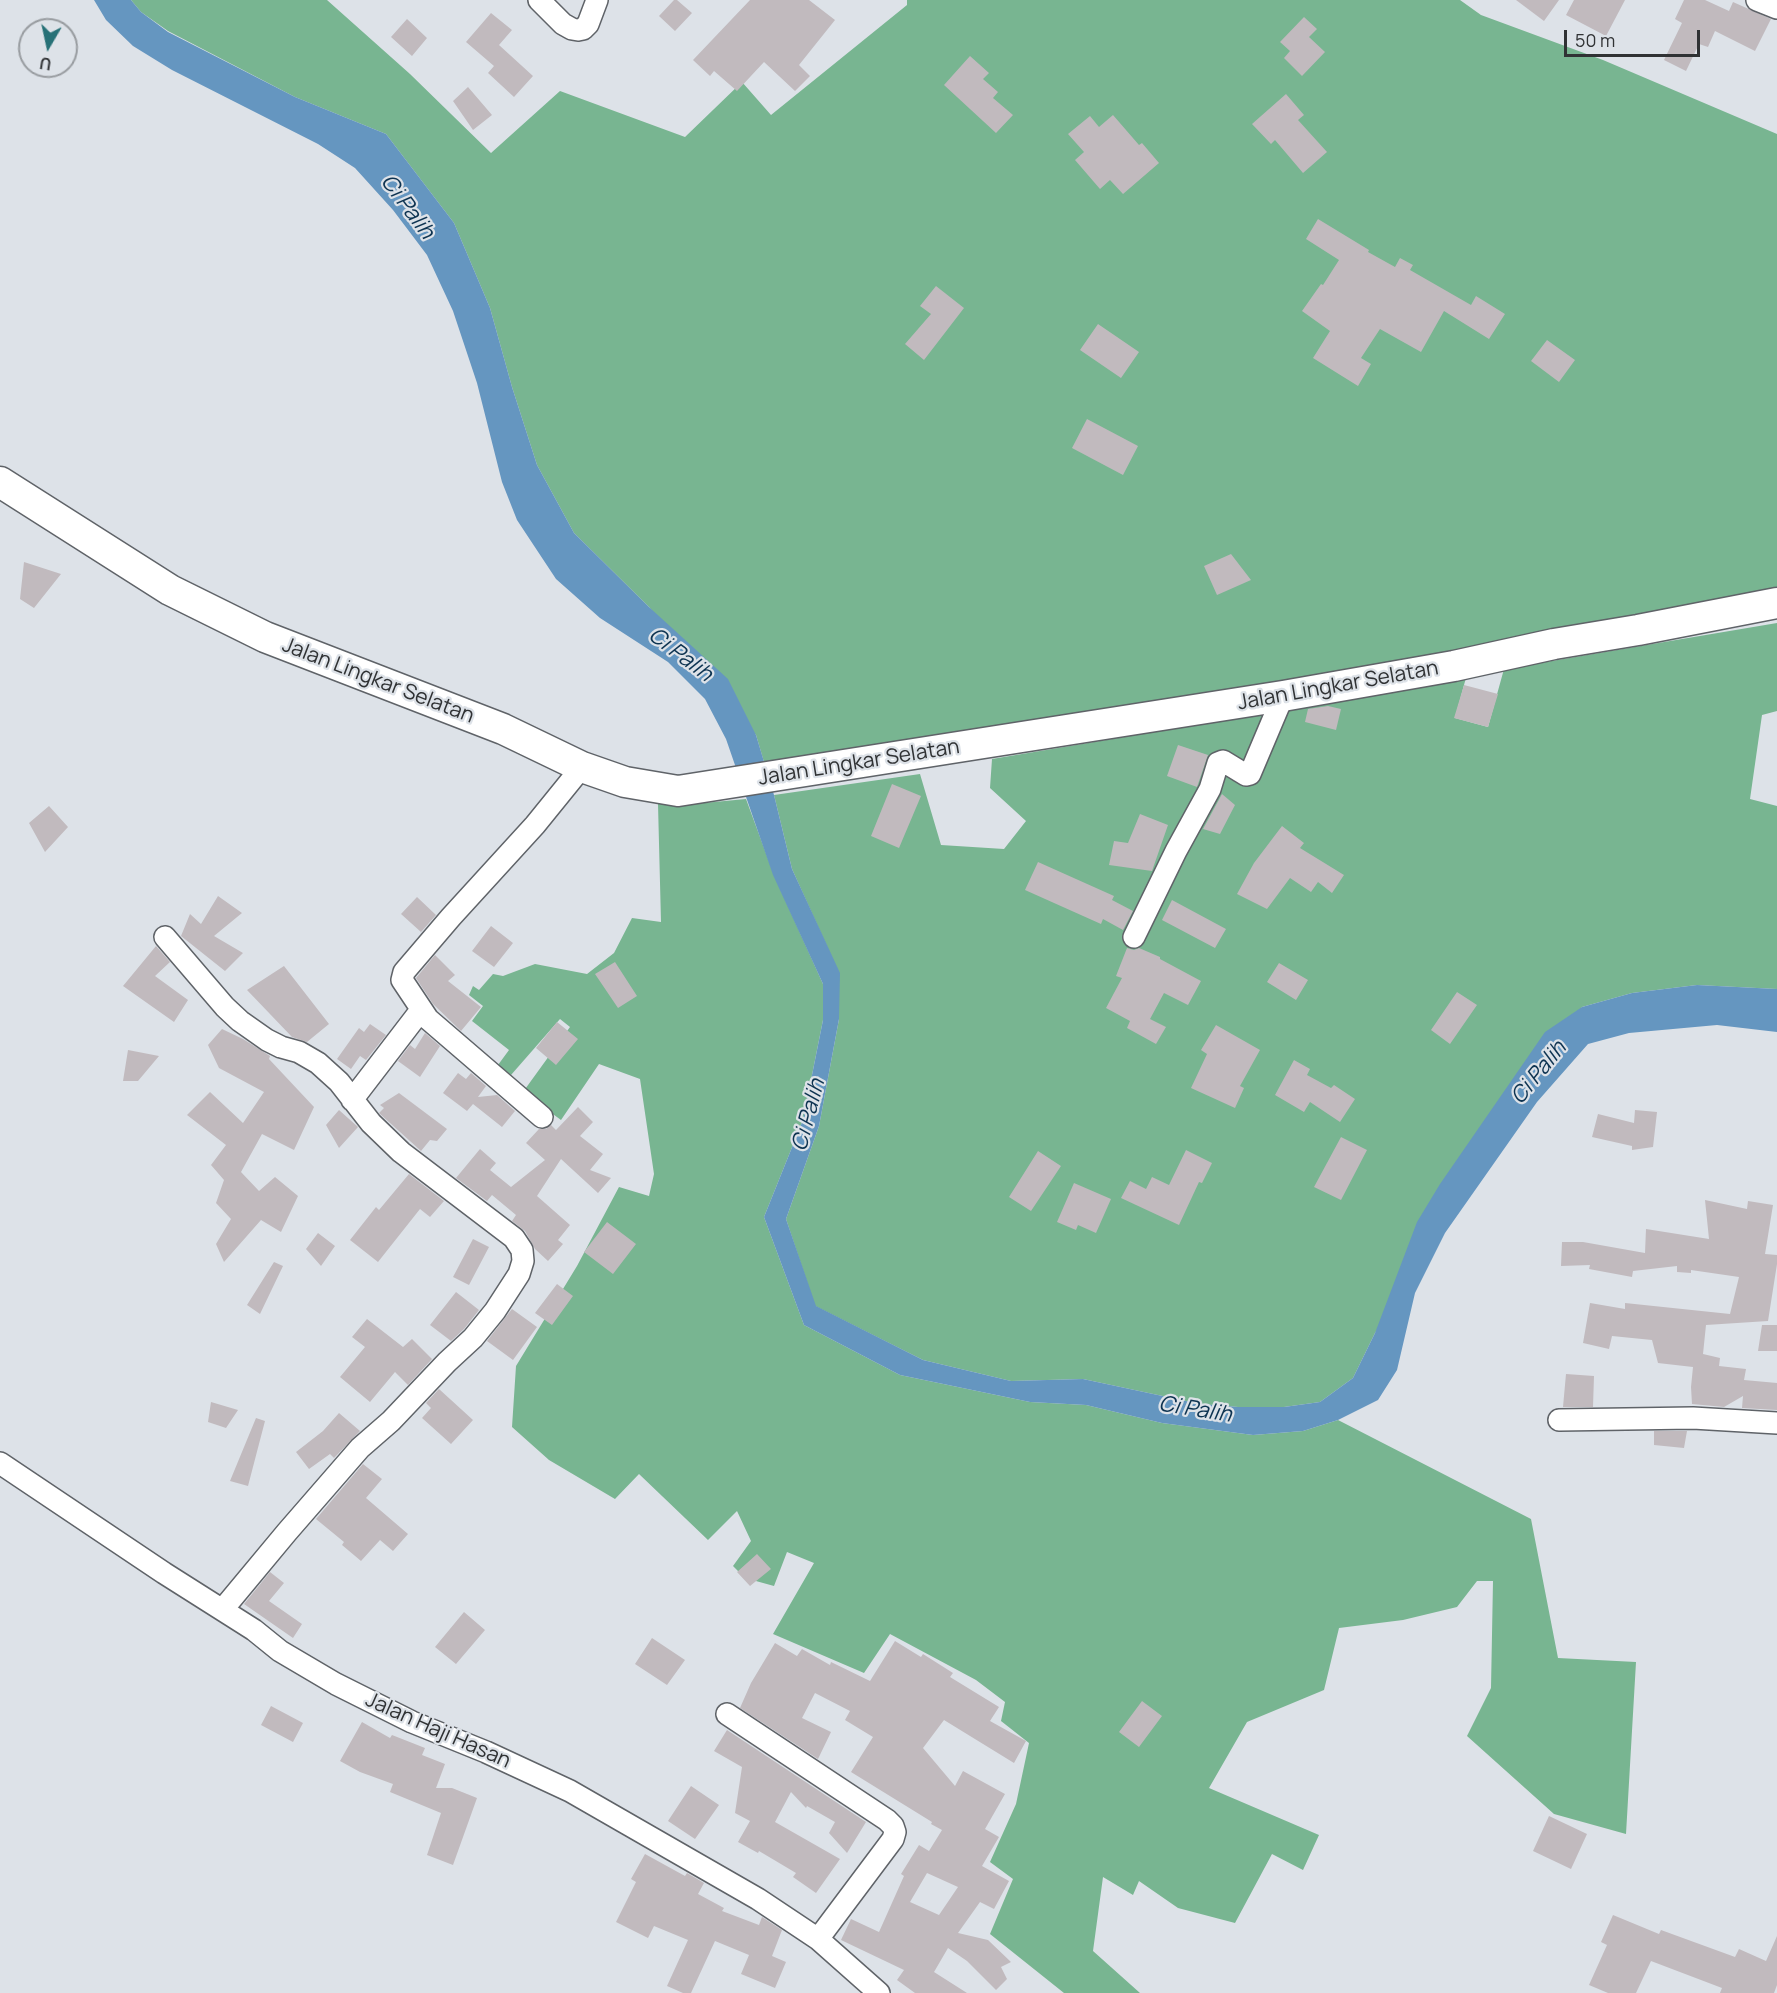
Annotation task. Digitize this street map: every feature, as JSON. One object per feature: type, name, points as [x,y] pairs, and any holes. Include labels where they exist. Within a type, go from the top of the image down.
[{"type":"street","points":[[538,0],[563,24],[578,30],[584,29],[588,24],[597,0]]},
{"type":"street","points":[[1757,0],[1777,8]]},
{"type":"street","name":"Jalan Lingkar Selatan","points":[[0,482],[170,590],[265,637],[503,729],[582,767],[625,782],[678,791],[1283,696],[1454,666],[1554,644],[1777,603]]},
{"type":"street","points":[[1134,937],[1210,789],[1218,763],[1223,761],[1246,775],[1250,774],[1283,696]]},
{"type":"street","points":[[542,1117],[428,1019],[402,980],[405,972],[451,917],[535,825],[582,767]]},
{"type":"street","points":[[165,937],[225,1007],[240,1021],[267,1040],[299,1052],[318,1063],[339,1082],[371,1124],[401,1152],[514,1238],[522,1250],[523,1261],[519,1274],[495,1311],[472,1338],[392,1421],[360,1448],[286,1532],[223,1609]]},
{"type":"street","points":[[352,1100],[421,1010]]},
{"type":"street","points":[[1559,1420],[1693,1418],[1777,1423]]},
{"type":"street","name":"Jalan Haji Hasan","points":[[0,1463],[164,1573],[223,1609],[280,1651],[336,1684],[412,1722],[486,1752],[570,1791],[750,1894],[818,1939],[879,1993]]},
{"type":"street","points":[[727,1714],[877,1813],[893,1826],[895,1832],[892,1839],[818,1939]]},
{"type":"green space","points":[[131,0],[327,0],[410,74],[491,153],[560,91],[685,137],[742,82],[771,115],[907,5],[907,0],[1460,0],[1481,15],[1603,60],[1777,134],[1777,594],[1302,683],[764,762],[756,735],[649,607],[574,533],[537,465],[490,308],[454,223],[386,134],[295,97],[168,31],[141,12]]},
{"type":"green space","points":[[1777,623],[1777,711],[1762,715],[1750,799],[1777,806],[1777,989],[1697,985],[1632,993],[1582,1007],[1375,1333],[1353,1378],[1320,1402],[1284,1407],[1238,1407],[1200,1404],[1083,1379],[1011,1381],[923,1360],[815,1306],[786,1219],[819,1126],[839,1019],[839,973],[792,869],[774,795],[920,774],[941,845],[1004,849],[1026,821],[990,788],[992,759],[1268,713],[1467,674],[1455,718],[1488,727],[1504,669]]},
{"type":"green space","points":[[746,799],[774,875],[823,984],[823,1020],[803,1120],[764,1217],[804,1325],[900,1375],[1030,1402],[1086,1405],[1162,1423],[1253,1435],[1303,1431],[1338,1420],[1531,1519],[1558,1658],[1636,1662],[1626,1834],[1554,1814],[1467,1736],[1491,1688],[1493,1581],[1477,1581],[1457,1607],[1403,1620],[1339,1628],[1324,1690],[1247,1722],[1209,1788],[1319,1835],[1303,1870],[1272,1854],[1235,1923],[1178,1908],[1139,1881],[1133,1895],[1103,1877],[1093,1951],[1140,1993],[1064,1993],[990,1934],[1013,1879],[990,1862],[1016,1804],[1029,1743],[1001,1721],[1005,1702],[976,1680],[890,1634],[864,1673],[773,1634],[814,1563],[787,1552],[774,1586],[745,1578],[733,1566],[751,1541],[737,1511],[708,1540],[639,1474],[615,1499],[549,1460],[512,1427],[516,1366],[577,1266],[619,1187],[649,1196],[654,1174],[640,1079],[599,1064],[561,1120],[523,1092],[570,1027],[560,1019],[511,1075],[498,1065],[509,1050],[472,1021],[483,1006],[469,995],[473,986],[479,990],[493,974],[503,976],[535,964],[587,974],[614,953],[632,918],[661,922],[658,804],[693,804]]},
{"type":"water","name":"Ci Palih","points":[[94,0],[131,0],[141,12],[168,32],[295,97],[386,134],[454,223],[490,308],[537,465],[574,533],[649,607],[728,679],[756,735],[774,795],[792,869],[840,973],[839,1019],[819,1126],[786,1219],[816,1306],[923,1360],[1011,1381],[1083,1379],[1200,1404],[1238,1407],[1284,1407],[1320,1402],[1353,1378],[1375,1333],[1417,1222],[1440,1184],[1545,1032],[1582,1007],[1632,993],[1697,985],[1777,989],[1777,1032],[1717,1025],[1629,1033],[1588,1044],[1537,1102],[1445,1233],[1415,1293],[1397,1370],[1378,1400],[1338,1420],[1303,1431],[1253,1435],[1162,1423],[1086,1405],[1030,1402],[900,1375],[804,1325],[764,1217],[803,1120],[823,1020],[823,984],[773,875],[726,739],[705,699],[668,662],[600,618],[556,579],[517,520],[502,482],[477,383],[453,311],[427,255],[393,210],[355,168],[318,144],[172,70],[133,46],[106,20]]},
{"type":"building","points":[[674,0],[692,13],[675,31],[659,16]]},
{"type":"building","points":[[750,0],[809,0],[835,20],[799,65],[810,76],[795,91],[764,62],[737,91],[714,71],[710,76],[693,60]]},
{"type":"building","points":[[1516,0],[1559,0],[1544,21]]},
{"type":"building","points":[[1574,0],[1625,0],[1606,36],[1566,15]]},
{"type":"building","points":[[1684,0],[1705,0],[1729,11],[1733,2],[1771,19],[1755,51],[1715,31],[1708,47],[1699,44],[1686,71],[1664,60],[1682,23],[1675,19]]},
{"type":"building","points":[[491,13],[512,30],[499,45],[533,76],[514,97],[488,73],[494,66],[466,42]]},
{"type":"building","points":[[1304,17],[1317,29],[1309,37],[1325,52],[1302,76],[1284,58],[1290,51],[1280,42]]},
{"type":"building","points":[[407,19],[427,38],[412,56],[391,37]]},
{"type":"building","points":[[970,56],[989,73],[983,79],[998,92],[993,98],[1013,115],[996,133],[944,85]]},
{"type":"building","points":[[468,87],[492,115],[473,130],[453,101]]},
{"type":"building","points":[[1286,94],[1304,115],[1298,120],[1327,152],[1303,173],[1275,140],[1271,144],[1252,124]]},
{"type":"building","points":[[1113,115],[1139,145],[1142,143],[1159,163],[1123,194],[1110,180],[1100,189],[1075,160],[1084,152],[1068,134],[1090,116],[1099,127]]},
{"type":"building","points":[[1318,219],[1395,267],[1400,258],[1413,265],[1410,270],[1471,305],[1476,296],[1505,314],[1489,339],[1444,311],[1421,352],[1380,329],[1361,358],[1371,364],[1358,386],[1313,358],[1330,331],[1302,311],[1339,260],[1306,239]]},
{"type":"building","points":[[936,286],[964,308],[924,360],[905,344],[931,314],[920,306]]},
{"type":"building","points":[[1098,324],[1139,352],[1121,378],[1080,350]]},
{"type":"building","points":[[1547,340],[1575,360],[1559,382],[1531,361]]},
{"type":"building","points":[[1087,419],[1138,446],[1123,475],[1072,448]]},
{"type":"building","points":[[1231,554],[1251,580],[1217,595],[1204,566]]},
{"type":"building","points":[[24,562],[61,574],[34,608],[20,599]]},
{"type":"building","points":[[1464,685],[1498,694],[1488,727],[1454,718]]},
{"type":"building","points":[[1328,706],[1341,709],[1336,730],[1305,722],[1308,709]]},
{"type":"building","points":[[1178,745],[1208,755],[1197,787],[1167,776]]},
{"type":"building","points":[[892,784],[921,796],[899,848],[871,836]]},
{"type":"building","points":[[1222,794],[1235,805],[1220,834],[1203,829]]},
{"type":"building","points":[[49,806],[68,827],[45,852],[29,823]]},
{"type":"building","points":[[1140,814],[1168,825],[1152,871],[1109,865],[1114,841],[1128,843]]},
{"type":"building","points":[[1282,826],[1304,843],[1300,848],[1344,875],[1332,893],[1318,882],[1311,892],[1290,878],[1267,909],[1237,894],[1254,863]]},
{"type":"building","points":[[1038,862],[1114,896],[1112,900],[1133,911],[1123,930],[1103,919],[1101,924],[1025,890]]},
{"type":"building","points":[[218,896],[242,913],[214,936],[243,953],[225,971],[181,936],[190,914],[201,924]]},
{"type":"building","points":[[417,897],[436,915],[421,932],[401,914]]},
{"type":"building","points":[[1172,900],[1226,929],[1215,948],[1162,920]]},
{"type":"building","points":[[491,926],[513,943],[494,967],[472,951]]},
{"type":"building","points":[[156,946],[170,962],[155,976],[188,1000],[174,1022],[123,986]]},
{"type":"building","points":[[1127,948],[1134,950],[1139,948],[1160,957],[1201,981],[1188,1005],[1164,993],[1150,1019],[1166,1027],[1156,1044],[1127,1028],[1130,1021],[1106,1008],[1122,978],[1116,976]]},
{"type":"building","points":[[435,955],[455,975],[448,981],[481,1007],[461,1031],[433,1004],[416,978]]},
{"type":"building","points":[[615,962],[637,996],[618,1008],[595,974]]},
{"type":"building","points":[[1279,963],[1308,980],[1296,1000],[1267,982]]},
{"type":"building","points":[[284,966],[329,1024],[307,1042],[292,1037],[247,990]]},
{"type":"building","points":[[1457,992],[1477,1005],[1450,1044],[1431,1030]]},
{"type":"building","points":[[557,1022],[578,1039],[556,1065],[536,1048]]},
{"type":"building","points":[[370,1024],[386,1035],[366,1060],[360,1056],[351,1069],[337,1059],[359,1028],[364,1032]]},
{"type":"building","points":[[1216,1025],[1260,1050],[1240,1086],[1244,1088],[1235,1108],[1191,1088],[1207,1054],[1201,1050]]},
{"type":"building","points":[[222,1029],[270,1056],[269,1059],[314,1107],[294,1150],[262,1134],[241,1172],[259,1191],[275,1177],[298,1196],[281,1232],[261,1220],[224,1262],[216,1244],[231,1219],[216,1203],[224,1180],[211,1165],[226,1145],[187,1115],[210,1092],[243,1123],[264,1092],[219,1068],[208,1045]]},
{"type":"building","points":[[425,1033],[440,1046],[420,1077],[398,1061],[410,1045],[415,1049]]},
{"type":"building","points":[[128,1050],[159,1056],[138,1081],[123,1081]]},
{"type":"building","points":[[1294,1060],[1310,1069],[1307,1075],[1331,1088],[1334,1085],[1355,1099],[1340,1122],[1310,1102],[1304,1112],[1275,1095]]},
{"type":"building","points":[[458,1073],[466,1079],[471,1073],[486,1086],[478,1097],[497,1095],[515,1111],[502,1127],[473,1104],[467,1111],[443,1093]]},
{"type":"building","points":[[399,1093],[447,1129],[437,1141],[430,1140],[421,1151],[379,1113],[384,1108],[380,1105]]},
{"type":"building","points":[[578,1107],[593,1122],[580,1136],[603,1154],[590,1170],[611,1178],[598,1193],[561,1159],[537,1196],[570,1225],[558,1240],[563,1244],[548,1261],[535,1249],[525,1231],[512,1221],[516,1215],[492,1195],[487,1201],[456,1178],[480,1149],[496,1163],[490,1170],[511,1187],[545,1160],[526,1143],[539,1129],[546,1129],[551,1125],[556,1130]]},
{"type":"building","points":[[339,1110],[358,1127],[339,1148],[326,1125]]},
{"type":"building","points":[[1635,1110],[1657,1112],[1653,1147],[1632,1150],[1632,1146],[1592,1137],[1598,1114],[1634,1123]]},
{"type":"building","points":[[1341,1137],[1367,1150],[1341,1200],[1314,1187]]},
{"type":"building","points":[[1186,1150],[1212,1163],[1202,1183],[1199,1182],[1179,1225],[1121,1198],[1130,1181],[1146,1189],[1152,1177],[1169,1185]]},
{"type":"building","points":[[1038,1151],[1061,1166],[1031,1211],[1009,1197]]},
{"type":"building","points":[[409,1174],[444,1201],[430,1217],[420,1209],[378,1262],[350,1240],[376,1207],[379,1210]]},
{"type":"building","points":[[1074,1183],[1111,1199],[1096,1233],[1078,1225],[1076,1230],[1057,1222]]},
{"type":"building","points":[[1705,1200],[1747,1209],[1748,1201],[1773,1205],[1765,1254],[1777,1255],[1777,1264],[1768,1321],[1706,1325],[1703,1354],[1720,1358],[1719,1366],[1746,1369],[1744,1380],[1777,1383],[1777,1410],[1742,1408],[1743,1396],[1724,1407],[1692,1404],[1693,1367],[1658,1363],[1652,1340],[1612,1336],[1609,1349],[1583,1343],[1590,1303],[1625,1309],[1625,1303],[1730,1314],[1739,1277],[1691,1270],[1691,1273],[1677,1272],[1677,1266],[1633,1271],[1632,1277],[1589,1269],[1590,1265],[1561,1266],[1562,1242],[1583,1242],[1645,1253],[1646,1229],[1709,1239]]},
{"type":"building","points":[[607,1222],[636,1244],[613,1274],[584,1252]]},
{"type":"building","points":[[318,1233],[335,1246],[321,1266],[306,1249]]},
{"type":"building","points":[[473,1239],[489,1247],[469,1285],[453,1277]]},
{"type":"building","points":[[274,1262],[283,1266],[260,1314],[247,1305]]},
{"type":"building","points":[[557,1284],[573,1296],[552,1325],[535,1313]]},
{"type":"building","points":[[456,1292],[479,1310],[451,1341],[430,1325]]},
{"type":"building","points":[[512,1309],[537,1327],[513,1360],[487,1341]]},
{"type":"building","points":[[367,1319],[403,1347],[412,1339],[432,1359],[408,1385],[395,1372],[370,1402],[340,1377],[365,1347],[352,1337]]},
{"type":"building","points":[[1762,1325],[1777,1325],[1777,1351],[1758,1351]]},
{"type":"building","points":[[1566,1374],[1594,1376],[1593,1407],[1563,1407]]},
{"type":"building","points":[[439,1389],[473,1420],[451,1444],[422,1418],[431,1408],[426,1403]]},
{"type":"building","points":[[211,1402],[238,1410],[226,1428],[208,1422]]},
{"type":"building","points":[[339,1413],[360,1431],[334,1458],[330,1454],[309,1469],[296,1452],[323,1431]]},
{"type":"building","points":[[256,1418],[265,1421],[248,1486],[230,1481]]},
{"type":"building","points":[[1654,1431],[1687,1431],[1684,1448],[1654,1445]]},
{"type":"building","points":[[363,1464],[382,1479],[366,1498],[408,1534],[393,1551],[380,1540],[361,1561],[342,1545],[344,1542],[316,1519]]},
{"type":"building","points":[[757,1554],[771,1569],[750,1586],[737,1572]]},
{"type":"building","points":[[270,1572],[284,1583],[269,1601],[302,1624],[293,1638],[244,1604]]},
{"type":"building","points":[[464,1612],[485,1630],[456,1664],[435,1647]]},
{"type":"building","points":[[652,1638],[685,1660],[667,1685],[635,1664]]},
{"type":"building","points":[[895,1641],[921,1657],[923,1654],[953,1673],[950,1677],[999,1707],[990,1721],[1026,1741],[1014,1763],[944,1720],[923,1748],[955,1786],[963,1771],[1005,1794],[985,1829],[999,1837],[982,1866],[1009,1881],[994,1909],[980,1902],[958,1933],[988,1940],[1011,1962],[1001,1967],[1007,1979],[996,1990],[967,1961],[948,1948],[934,1972],[967,1993],[915,1993],[897,1980],[904,1970],[841,1940],[851,1919],[879,1932],[904,1876],[901,1874],[919,1845],[929,1851],[942,1830],[851,1772],[873,1737],[845,1720],[850,1711],[815,1693],[802,1718],[831,1732],[818,1759],[740,1708],[751,1683],[775,1643],[797,1656],[802,1649],[830,1665],[831,1662],[870,1681]],"holes":[[[927,1873],[958,1887],[939,1915],[910,1902]]]},
{"type":"building","points":[[1142,1701],[1162,1716],[1139,1747],[1119,1732]]},
{"type":"building","points":[[271,1706],[303,1723],[293,1742],[261,1725]]},
{"type":"building","points":[[362,1722],[390,1738],[392,1735],[425,1748],[422,1755],[445,1764],[436,1788],[452,1788],[477,1798],[453,1865],[427,1855],[441,1813],[390,1792],[393,1784],[360,1772],[340,1761]]},
{"type":"building","points":[[727,1730],[866,1822],[847,1853],[829,1833],[835,1822],[807,1806],[806,1808],[791,1792],[775,1822],[840,1859],[816,1893],[793,1877],[796,1873],[759,1851],[758,1853],[738,1842],[750,1821],[735,1813],[742,1767],[714,1751]]},
{"type":"building","points":[[691,1786],[719,1805],[695,1839],[668,1821]]},
{"type":"building","points":[[1549,1816],[1587,1834],[1571,1869],[1533,1851]]},
{"type":"building","points":[[645,1854],[685,1876],[687,1873],[704,1883],[698,1894],[724,1908],[722,1911],[759,1925],[762,1917],[782,1930],[772,1956],[786,1962],[775,1988],[741,1974],[749,1955],[715,1941],[691,1993],[683,1993],[667,1986],[688,1940],[654,1926],[648,1938],[616,1922],[636,1882],[631,1879]]},
{"type":"building","points":[[1613,1915],[1659,1934],[1661,1930],[1735,1957],[1739,1949],[1766,1961],[1777,1936],[1777,1985],[1774,1993],[1720,1993],[1722,1988],[1651,1961],[1636,1993],[1608,1993],[1589,1985],[1607,1945],[1601,1942]]}]
